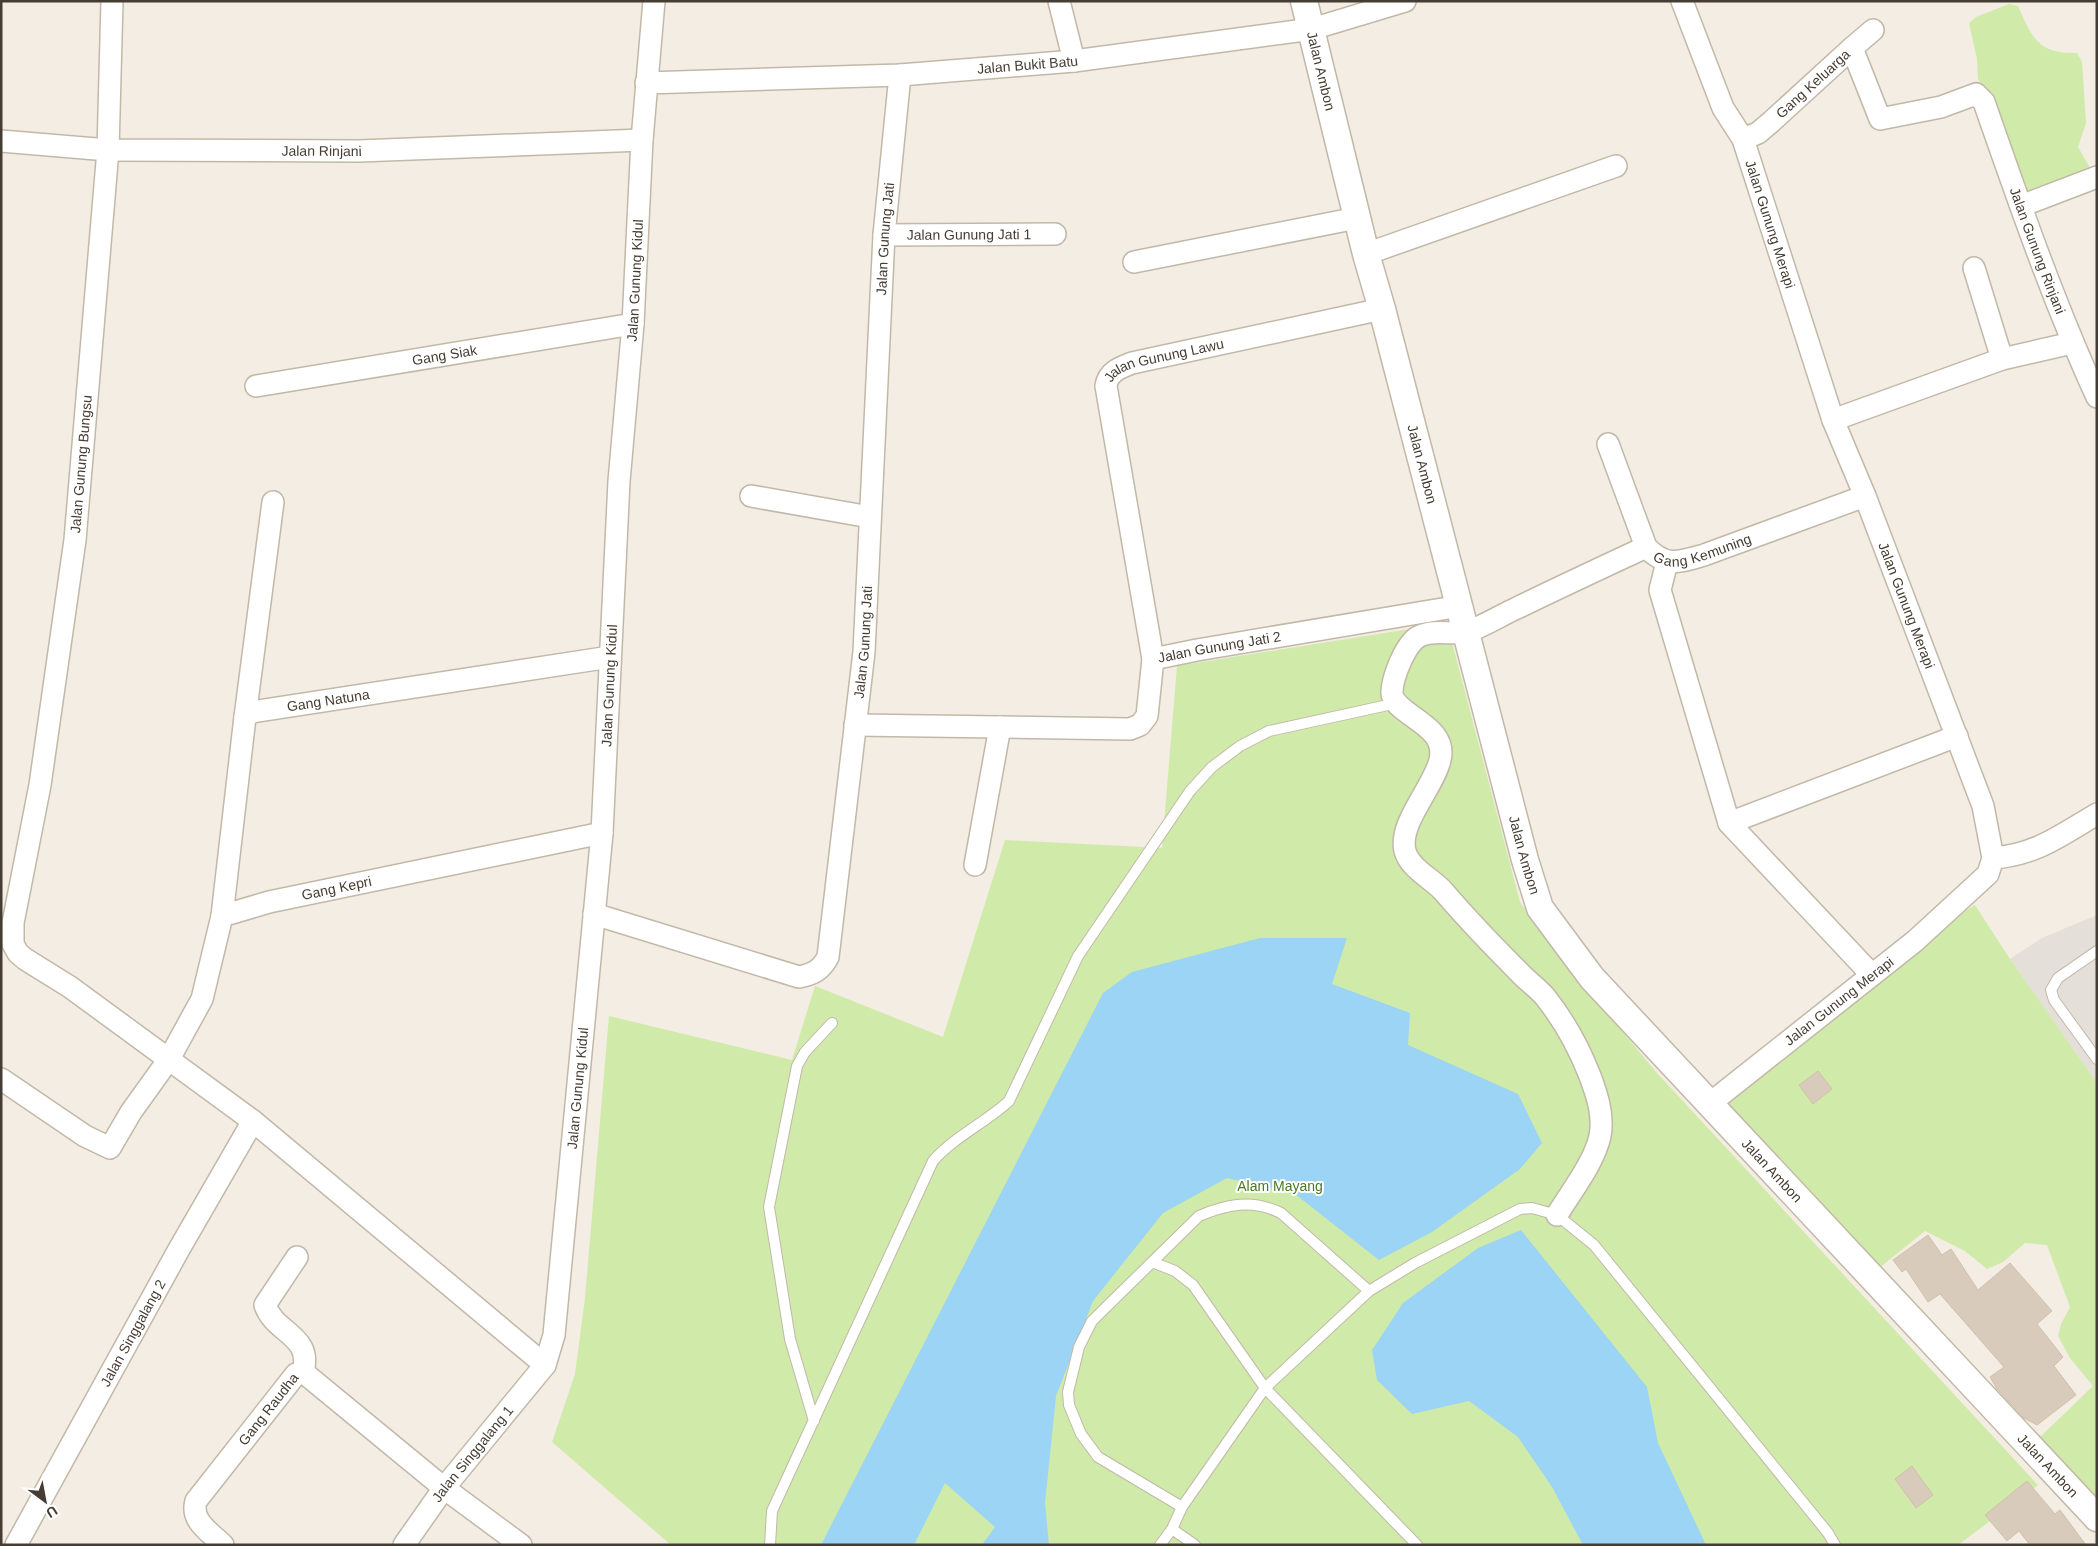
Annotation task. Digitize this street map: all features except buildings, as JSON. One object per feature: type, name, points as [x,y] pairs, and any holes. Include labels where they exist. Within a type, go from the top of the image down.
[{"type":"street","name":"Jalan Gunung Bungsu","points":[[112,1],[108,150],[74,540],[40,785],[13,923],[12,939],[18,953],[169,1059],[253,1122],[545,1366]]},
{"type":"street","name":"Jalan Gunung Kidul","points":[[545,1366],[554,1335],[602,833],[619,482],[633,324],[642,140],[654,1]]},
{"type":"street","points":[[1059,1],[1074,61]]},
{"type":"street","name":"Jalan Ambon","points":[[1304,1],[1366,254],[1460,606],[1527,869],[1540,908],[1592,978],[1708,1105],[2097,1518]]},
{"type":"street","name":"Jalan Bukit Batu","points":[[646,83],[900,75],[1074,61],[1312,29],[1405,1]]},
{"type":"street","name":"Jalan Gunung Merapi","points":[[1682,1],[1723,108],[1743,139],[1833,420],[1865,496],[1984,806],[1993,858],[1988,874],[1915,941],[1708,1105]]},
{"type":"street","points":[[1852,48],[1873,30]]},
{"type":"street","name":"Gang Keluarga","points":[[1743,139],[1758,133],[1852,48],[1880,119],[1941,107],[1969,95],[1976,94],[1984,102]]},
{"type":"street","name":"Jalan Gunung Jati","points":[[594,914],[799,977],[811,975],[822,968],[828,957],[864,652],[884,235],[900,75]]},
{"type":"street","name":"Jalan Gunung Rinjani","points":[[1984,102],[2072,343],[2097,397]]},
{"type":"street","name":"Jalan Rinjani","points":[[1,141],[108,150],[359,151],[642,140]]},
{"type":"street","points":[[1366,254],[1616,166]]},
{"type":"street","points":[[2021,206],[2097,177]]},
{"type":"street","points":[[1134,262],[1357,218]]},
{"type":"street","name":"Jalan Gunung Jati 1","points":[[884,235],[1055,234]]},
{"type":"street","points":[[1974,268],[2002,359]]},
{"type":"street","name":"Jalan Gunung Lawu","points":[[1153,659],[1106,386],[1107,379],[1119,368],[1132,364],[1382,309]]},
{"type":"street","name":"Gang Siak","points":[[256,386],[633,324]]},
{"type":"street","points":[[1833,420],[2002,359],[2072,343]]},
{"type":"street","points":[[1608,444],[1646,547]]},
{"type":"street","points":[[752,496],[870,517]]},
{"type":"street","name":"Gang Kemuning","points":[[1466,632],[1646,547],[1653,555],[1667,562],[1679,562],[1704,555],[1865,496]]},
{"type":"street","points":[[1,1079],[85,1136],[110,1148],[131,1112],[169,1059],[202,999],[222,916],[245,717],[273,502]]},
{"type":"street","points":[[1667,562],[1660,590],[1730,824],[1872,975]]},
{"type":"street","name":"Jalan Gunung Jati 2","points":[[855,726],[1130,729],[1140,725],[1146,716],[1153,659],[1460,606]]},
{"type":"street","points":[[1466,632],[1424,634],[1416,638],[1407,652],[1392,688],[1392,695],[1397,703],[1423,723],[1437,738],[1441,748],[1440,760],[1433,780],[1411,817],[1405,843],[1409,858],[1440,887],[1462,913],[1545,996],[1567,1028],[1585,1063],[1600,1100],[1601,1134],[1596,1151],[1557,1215]]},
{"type":"street","name":"Gang Natuna","points":[[245,717],[252,712],[610,657]]},
{"type":"street","points":[[976,865],[1000,727]]},
{"type":"street","points":[[1730,824],[1957,736]]},
{"type":"street","points":[[1993,858],[2014,856],[2034,850],[2097,814]]},
{"type":"street","name":"Gang Kepri","points":[[222,916],[269,902],[602,833]]},
{"type":"street","name":"Jalan Singgalang 2","points":[[16,1545],[173,1260],[253,1122]]},
{"type":"street","points":[[297,1258],[265,1305],[275,1323],[298,1340],[302,1346],[306,1362],[303,1372]]},
{"type":"street","name":"Jalan Singgalang 1","points":[[404,1545],[444,1488],[545,1366]]},
{"type":"street","name":"Gang Raudha","points":[[223,1545],[196,1519],[193,1508],[196,1501],[296,1374],[303,1372],[444,1488],[521,1545]]},
{"type":"lane","points":[[770,1545],[772,1511],[933,1161],[944,1148],[992,1117],[1009,1101],[1078,956],[1190,791],[1212,767],[1240,746],[1269,731],[1397,703]]},
{"type":"lane","points":[[2095,1054],[2054,1000],[2051,990],[2058,978],[2097,951]]},
{"type":"lane","points":[[814,1421],[790,1339],[769,1207],[797,1066],[805,1052],[832,1023]]},
{"type":"lane","points":[[1182,1507],[1098,1457],[1081,1434],[1069,1405],[1069,1379],[1079,1347],[1092,1321],[1199,1216],[1222,1207],[1247,1204],[1266,1206],[1281,1213],[1370,1291]]},
{"type":"lane","points":[[1160,1545],[1172,1529],[1182,1507],[1265,1388],[1370,1291],[1414,1263],[1520,1209],[1532,1208],[1557,1215],[1594,1245],[1828,1533],[1835,1545]]},
{"type":"lane","points":[[1152,1262],[1175,1271],[1192,1285],[1265,1388],[1417,1545]]},
{"type":"lane","points":[[1172,1529],[1195,1545]]},
{"type":"shaded area","points":[[2097,915],[2097,1083],[2010,959],[2042,938]]},
{"type":"green space","points":[[2009,4],[2018,6],[2032,35],[2044,47],[2064,53],[2077,53],[2082,62],[2086,123],[2078,147],[2090,168],[2086,175],[2026,198],[1989,99],[1978,79],[1977,59],[1969,23],[1976,17]]},
{"type":"green space","name":"Alam Mayang","points":[[1447,623],[1520,902],[1559,955],[1656,1072],[2038,1485],[1958,1545],[671,1545],[552,1442],[575,1374],[585,1298],[609,1016],[792,1060],[815,986],[943,1037],[1005,840],[1162,848],[1177,666]]},
{"type":"green space","points":[[1975,905],[2010,959],[2097,1083],[2097,1504],[2037,1440],[2093,1386],[2070,1358],[2058,1336],[2061,1324],[2070,1307],[2047,1245],[2025,1243],[2003,1262],[1987,1269],[1965,1251],[1925,1231],[1874,1272],[1720,1104],[1955,917]]},
{"type":"water","points":[[1260,938],[1347,938],[1332,984],[1410,1013],[1408,1045],[1518,1094],[1542,1143],[1520,1169],[1432,1232],[1379,1260],[1295,1194],[1227,1178],[1163,1213],[1093,1301],[1056,1396],[1045,1503],[1049,1545],[982,1545],[995,1527],[945,1483],[914,1545],[821,1545],[1103,993],[1132,972]]},
{"type":"water","points":[[1521,1230],[1647,1387],[1658,1443],[1706,1545],[1583,1545],[1552,1487],[1518,1437],[1469,1401],[1412,1414],[1377,1380],[1372,1350],[1403,1303],[1478,1248]]}]
